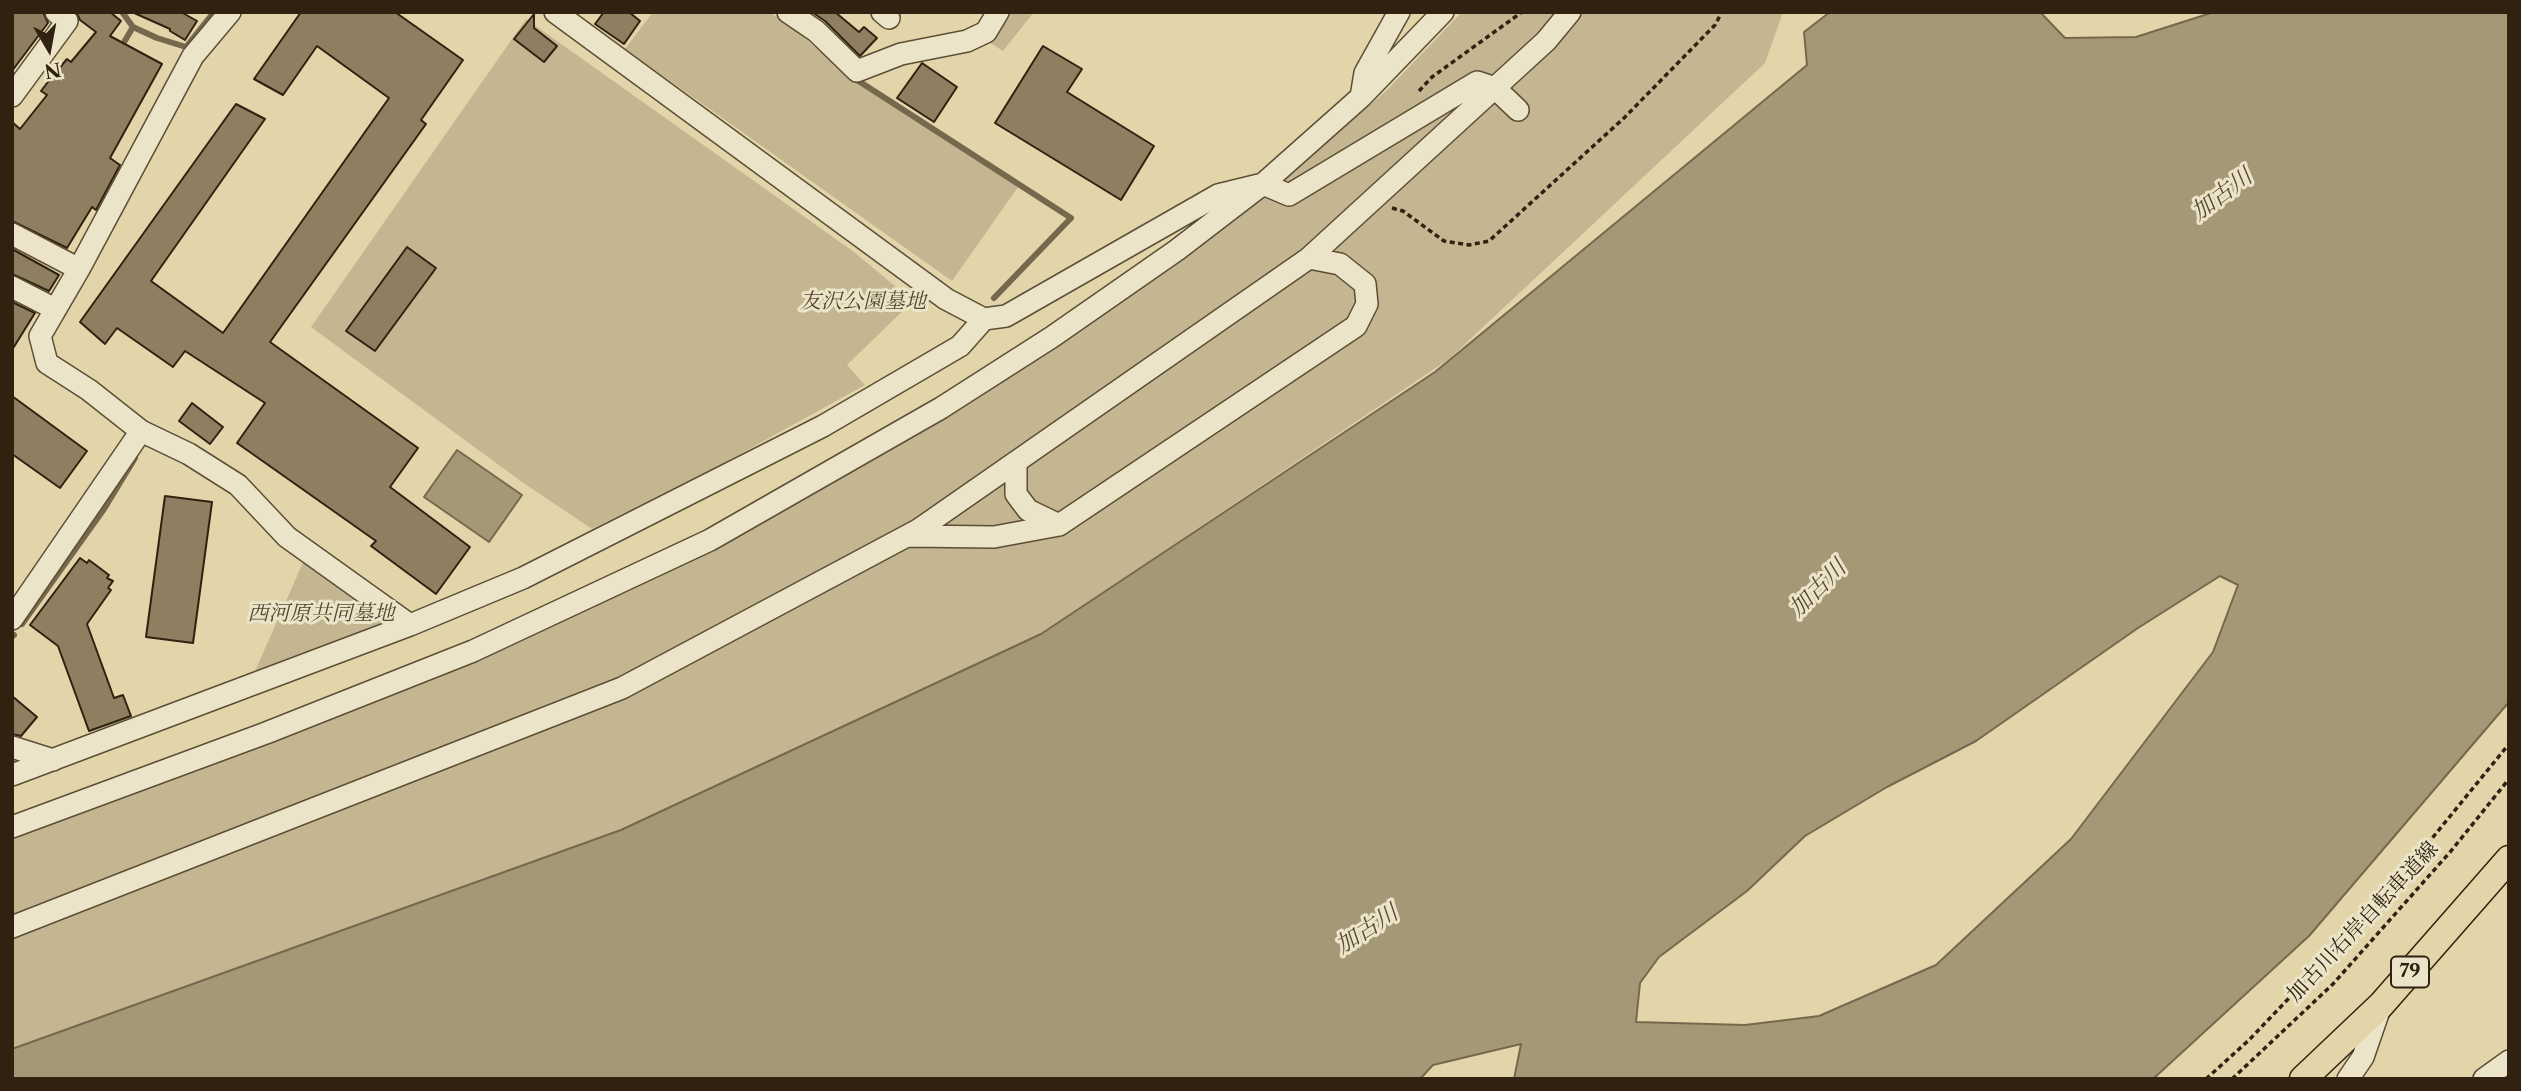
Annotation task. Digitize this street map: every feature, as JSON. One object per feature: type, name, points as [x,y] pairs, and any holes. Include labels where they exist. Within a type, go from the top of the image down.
[{"type":"main road","name":"79","points":[[2303,1079],[2381,1005],[2509,859]]},
{"type":"street","points":[[12,96],[67,21],[56,12]]},
{"type":"street","points":[[230,12],[193,56],[40,336],[47,363],[89,390],[141,431],[189,454],[238,485],[287,537],[410,625]]},
{"type":"street","points":[[788,12],[816,32],[857,71],[901,54],[967,41],[986,32],[998,12]]},
{"type":"street","points":[[1361,97],[1365,73],[1399,12]]},
{"type":"street","points":[[12,827],[266,733],[473,651],[710,540],[941,408],[1052,337],[1166,258],[1263,184],[1361,97],[1443,12]]},
{"type":"street","points":[[12,927],[622,688],[908,536],[1310,258],[1546,41],[1570,12]]},
{"type":"street","points":[[557,13],[946,299],[984,319],[1006,316],[1218,195],[1263,184],[1289,195],[1477,82],[1494,88],[1518,110]]},
{"type":"street","points":[[12,234],[79,269]]},
{"type":"street","points":[[908,536],[994,537],[1059,525],[1356,326],[1367,304],[1365,284],[1340,264],[1310,258]]},
{"type":"street","points":[[12,287],[55,309]]},
{"type":"street","points":[[12,775],[410,625],[523,578],[823,426],[960,346],[984,319]]},
{"type":"street","points":[[12,619],[141,431]]},
{"type":"street","points":[[1016,463],[1016,494],[1028,510],[1059,525]]},
{"type":"street","points":[[12,747],[53,760]]},
{"type":"street","points":[[2348,1079],[2362,1056],[2381,1005]]},
{"type":"street","points":[[2484,1079],[2509,1060]]},
{"type":"path","points":[[1370,202],[1402,211],[1444,241],[1469,245],[1489,241],[1624,118],[1715,25],[1722,12]]},
{"type":"path","points":[[2206,1079],[2249,1040],[2376,907],[2509,744]]},
{"type":"path","name":"加古川右岸自転車道線","points":[[2232,1079],[2333,984],[2451,851],[2509,779]]},
{"type":"green space","points":[[653,12],[767,12],[786,21],[843,72],[1018,187],[952,281],[625,49]]},
{"type":"green space","points":[[1006,12],[1034,12],[1003,51],[984,39]]},
{"type":"green space","points":[[1462,12],[1783,12],[1765,63],[1449,359],[1041,634],[621,830],[12,1049],[12,836],[291,735],[509,644],[712,550],[1193,247],[1310,157],[1386,91]]},
{"type":"green space","name":"友沢公園墓地","points":[[526,19],[854,252],[913,301],[847,365],[865,385],[722,464],[592,529],[522,482],[311,327]]},
{"type":"green space","name":"西河原共同墓地","points":[[305,558],[396,621],[252,678]]},
{"type":"water","name":"加古川","points":[[1830,12],[2040,12],[2065,38],[2136,37],[2214,12],[2509,12],[2509,702],[2309,936],[2153,1079],[1514,1079],[1521,1044],[1433,1065],[1420,1079],[12,1079],[12,1049],[621,830],[1041,634],[1435,372],[1807,65],[1804,32]],"holes":[[[2220,576],[2238,585],[2213,652],[2071,839],[1936,965],[1819,1016],[1745,1025],[1636,1022],[1640,983],[1659,957],[1747,891],[1805,836],[1887,787],[1976,741],[2138,628]]]},
{"type":"water","points":[[457,450],[522,495],[489,542],[424,497]]},
{"type":"building","points":[[12,12],[43,12],[48,23],[12,71]]},
{"type":"building","points":[[76,12],[110,12],[121,21],[110,36],[162,64],[110,158],[120,165],[96,210],[92,207],[67,248],[12,221],[12,122],[20,129],[47,95],[41,91],[51,78],[67,59],[71,62],[96,32],[80,20]]},
{"type":"building","points":[[132,12],[181,12],[197,21],[185,40],[170,29]]},
{"type":"building","points":[[301,12],[395,12],[463,60],[421,120],[426,124],[270,342],[418,448],[390,487],[470,547],[436,594],[371,546],[376,541],[237,443],[265,403],[185,351],[173,367],[117,328],[105,344],[80,322],[236,104],[265,119],[151,281],[223,333],[389,98],[317,46],[283,95],[254,79]]},
{"type":"building","points":[[604,12],[629,12],[640,21],[624,44],[595,24]]},
{"type":"building","points":[[812,12],[835,12],[859,32],[864,27],[877,38],[860,56],[825,21]]},
{"type":"building","points":[[534,14],[534,28],[557,46],[544,62],[514,39]]},
{"type":"building","points":[[1043,46],[1082,69],[1067,92],[1154,146],[1121,200],[995,123]]},
{"type":"building","points":[[922,63],[957,87],[934,122],[897,98]]},
{"type":"building","points":[[407,247],[436,268],[375,351],[346,331]]},
{"type":"building","points":[[12,249],[59,275],[49,291],[12,274]]},
{"type":"building","points":[[12,302],[35,313],[12,350]]},
{"type":"building","points":[[12,396],[87,451],[60,488],[12,454]]},
{"type":"building","points":[[192,403],[223,427],[210,444],[179,421]]},
{"type":"building","points":[[165,496],[212,502],[193,643],[146,637]]},
{"type":"building","points":[[80,558],[87,563],[89,560],[113,581],[108,588],[111,590],[87,624],[114,698],[123,695],[131,716],[89,731],[58,646],[30,625]]},
{"type":"building","points":[[12,696],[37,717],[21,736],[12,734]]},
{"type":"waterway","points":[[122,12],[133,27],[186,47],[214,12]]},
{"type":"waterway","points":[[120,49],[133,27]]},
{"type":"waterway","points":[[854,78],[1071,218],[994,298]]},
{"type":"waterway","points":[[22,624],[104,509],[135,458]]}]
